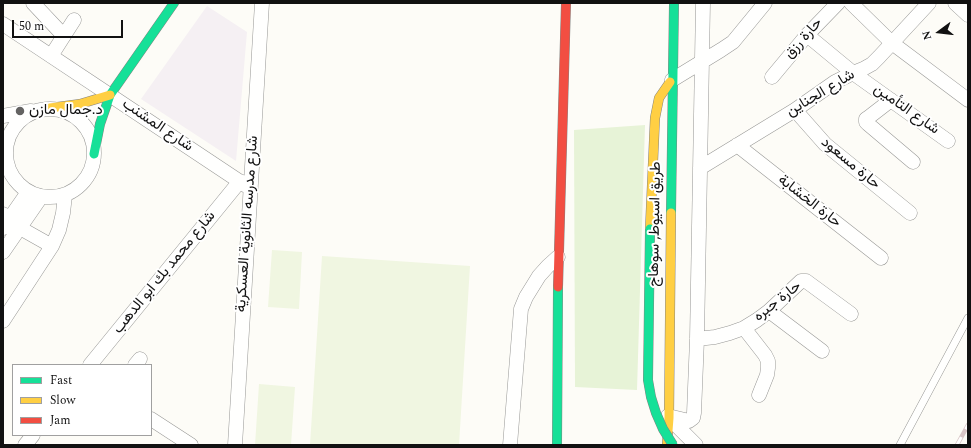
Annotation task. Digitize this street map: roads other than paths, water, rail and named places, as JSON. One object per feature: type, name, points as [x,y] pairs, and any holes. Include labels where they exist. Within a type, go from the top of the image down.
[{"type":"main road","points":[[94,154],[100,124],[110,95],[174,3]]},
{"type":"main road","points":[[557,445],[558,257],[566,3]]},
{"type":"main road","name":"طريق اسيوط, سوهاج","points":[[666,445],[668,417],[674,3]]},
{"type":"main road","points":[[672,80],[659,98],[655,118],[650,229],[648,380],[656,414],[673,445]]},
{"type":"main road","points":[[44,109],[80,104],[110,95]]},
{"type":"street","points":[[33,3],[64,36]]},
{"type":"street","name":"شارع مدرسه الثانوية العسكرية","points":[[235,445],[245,185],[262,3]]},
{"type":"street","points":[[668,417],[689,421],[693,418],[694,414],[697,340],[703,3]]},
{"type":"street","points":[[672,80],[733,42],[765,3]]},
{"type":"street","name":"حارة رزق","points":[[772,77],[807,35],[838,3]]},
{"type":"street","points":[[851,3],[892,43],[968,100]]},
{"type":"street","points":[[955,3],[968,15]]},
{"type":"street","name":"شارع الجناين","points":[[700,168],[795,110],[835,82],[872,64],[927,4]]},
{"type":"street","points":[[51,56],[74,20]]},
{"type":"street","name":"شارع المشنب","points":[[3,24],[245,185]]},
{"type":"street","name":"شارع التأمين","points":[[807,35],[853,73],[948,141]]},
{"type":"street","points":[[891,100],[866,119],[866,122],[913,162]]},
{"type":"street","points":[[3,116],[44,109],[64,110],[76,117],[86,127],[93,140],[94,154],[92,167],[86,179],[77,189],[65,195],[53,198],[41,197],[28,192],[16,182],[8,170],[5,155],[7,140],[13,127],[24,116],[44,109]]},
{"type":"street","name":"حارة مسعود","points":[[795,110],[825,144],[910,213]]},
{"type":"street","name":"حارة الخشابة","points":[[737,145],[881,258]]},
{"type":"street","name":"شارع محمد بك ابو الدهب","points":[[91,364],[245,185]]},
{"type":"street","points":[[3,252],[9,222],[28,192]]},
{"type":"street","points":[[3,321],[52,246],[59,230],[65,195]]},
{"type":"street","points":[[9,222],[41,197]]},
{"type":"street","points":[[9,222],[52,246]]},
{"type":"street","points":[[510,445],[521,309],[532,286],[539,276],[558,257]]},
{"type":"street","name":"حارة جبره","points":[[697,340],[716,337],[744,328],[769,311],[799,282],[803,281],[806,281],[851,314]]},
{"type":"street","points":[[769,311],[822,351]]},
{"type":"street","points":[[744,328],[768,361],[767,375],[759,395]]},
{"type":"street","points":[[668,417],[696,445]]},
{"type":"street","points":[[152,420],[191,445]]},
{"type":"street","points":[[25,445],[32,436]]},
{"type":"lane","points":[[900,445],[968,318]]},
{"type":"railway","points":[[957,445],[968,425]]},
{"type":"place","name":"د.جمال مازن","points":[[20,111]]}]
